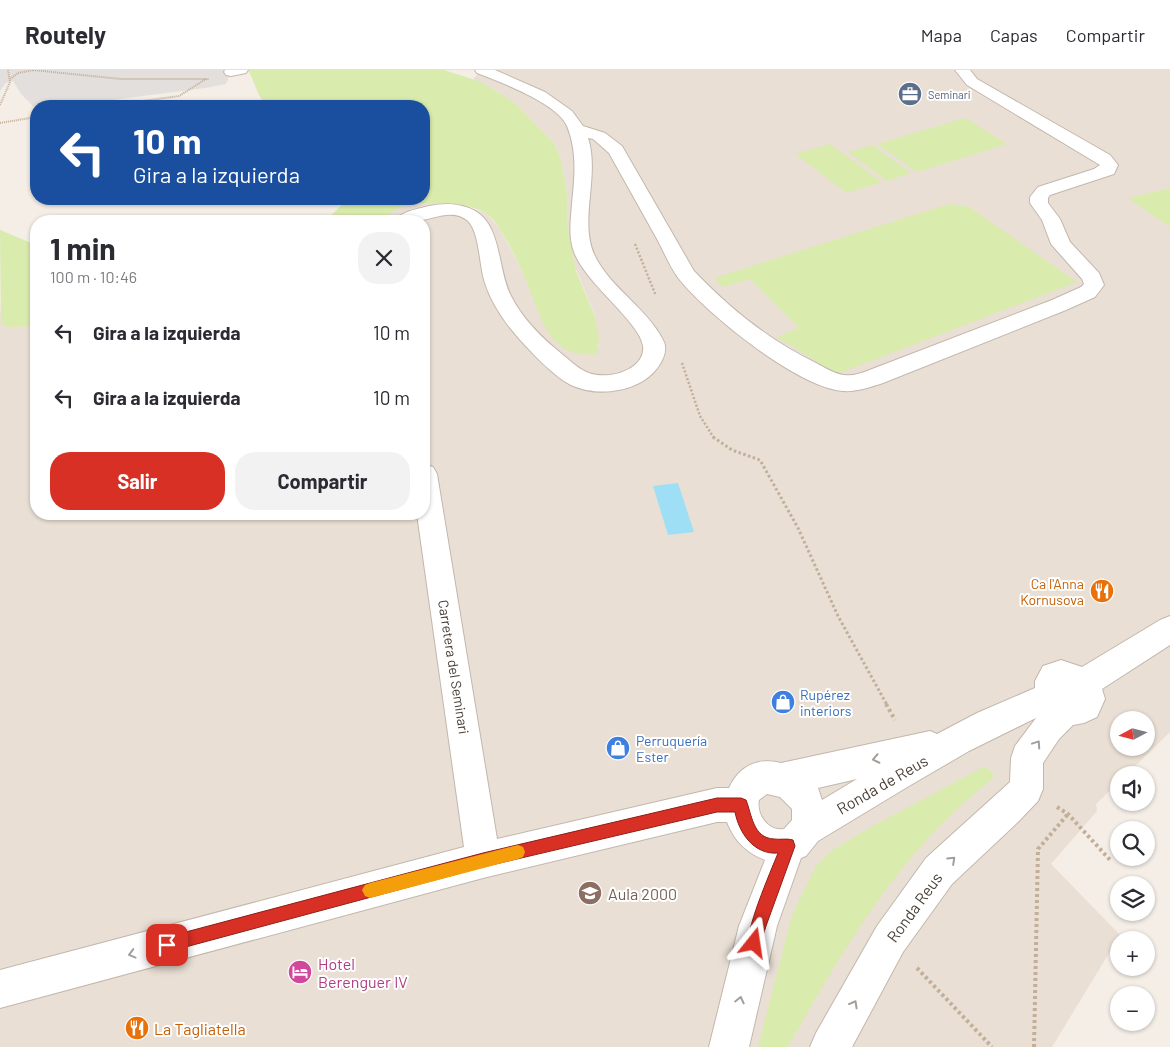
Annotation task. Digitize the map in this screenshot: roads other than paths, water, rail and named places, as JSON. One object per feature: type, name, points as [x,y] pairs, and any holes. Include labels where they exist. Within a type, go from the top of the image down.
[{"type":"street","points":[[417,215],[423,212],[446,209],[468,213],[480,224],[492,274],[503,302],[516,322],[536,344],[579,379],[599,383],[622,380],[642,373],[652,361],[654,345],[643,323],[593,269],[584,254],[580,239],[582,173],[580,139],[575,129],[564,114],[546,98],[534,91],[482,70]]},
{"type":"street","points":[[575,129],[599,136],[616,150],[649,206],[667,243],[681,266],[700,289],[761,342],[790,360],[841,383],[856,382],[874,377],[1059,305],[1088,292],[1094,285],[1092,277],[1060,244],[1051,219],[1039,203],[1039,197],[1044,192],[1108,170],[1110,165],[1104,159],[984,90],[972,82],[962,70]]},
{"type":"street","name":"Carretera del Seminari","points":[[430,513],[483,860]]},
{"type":"street","points":[[797,837],[772,846],[761,842],[752,834],[744,823],[741,805],[746,789],[752,782],[766,777],[783,779],[913,752],[958,740],[1013,711],[1068,696],[1170,629]]},
{"type":"street","name":"Ronda Reus","points":[[830,1047],[890,939],[939,871],[1007,809],[1026,789],[1027,758],[1068,696]]},
{"type":"street","name":"Ronda de Reus","points":[[797,837],[958,740]]},
{"type":"street","points":[[729,1047],[758,926],[797,837],[809,816],[804,800],[793,785],[783,779]]},
{"type":"street","points":[[0,989],[483,860],[717,805],[741,805]]},
{"type":"water","points":[[678,483],[694,532],[668,535],[653,486]]},
{"type":"place","name":"Seminari","points":[[910,94]]},
{"type":"place","name":"Ca l'Anna Kornusova","points":[[1102,591]]},
{"type":"place","name":"Rupérez interiors","points":[[783,702]]},
{"type":"place","name":"Perruquería Ester","points":[[618,748]]},
{"type":"place","name":"Aula 2000","points":[[590,893]]},
{"type":"place","name":"Hotel Berenguer IV","points":[[300,972]]},
{"type":"place","name":"La Tagliatella","points":[[137,1028]]}]
